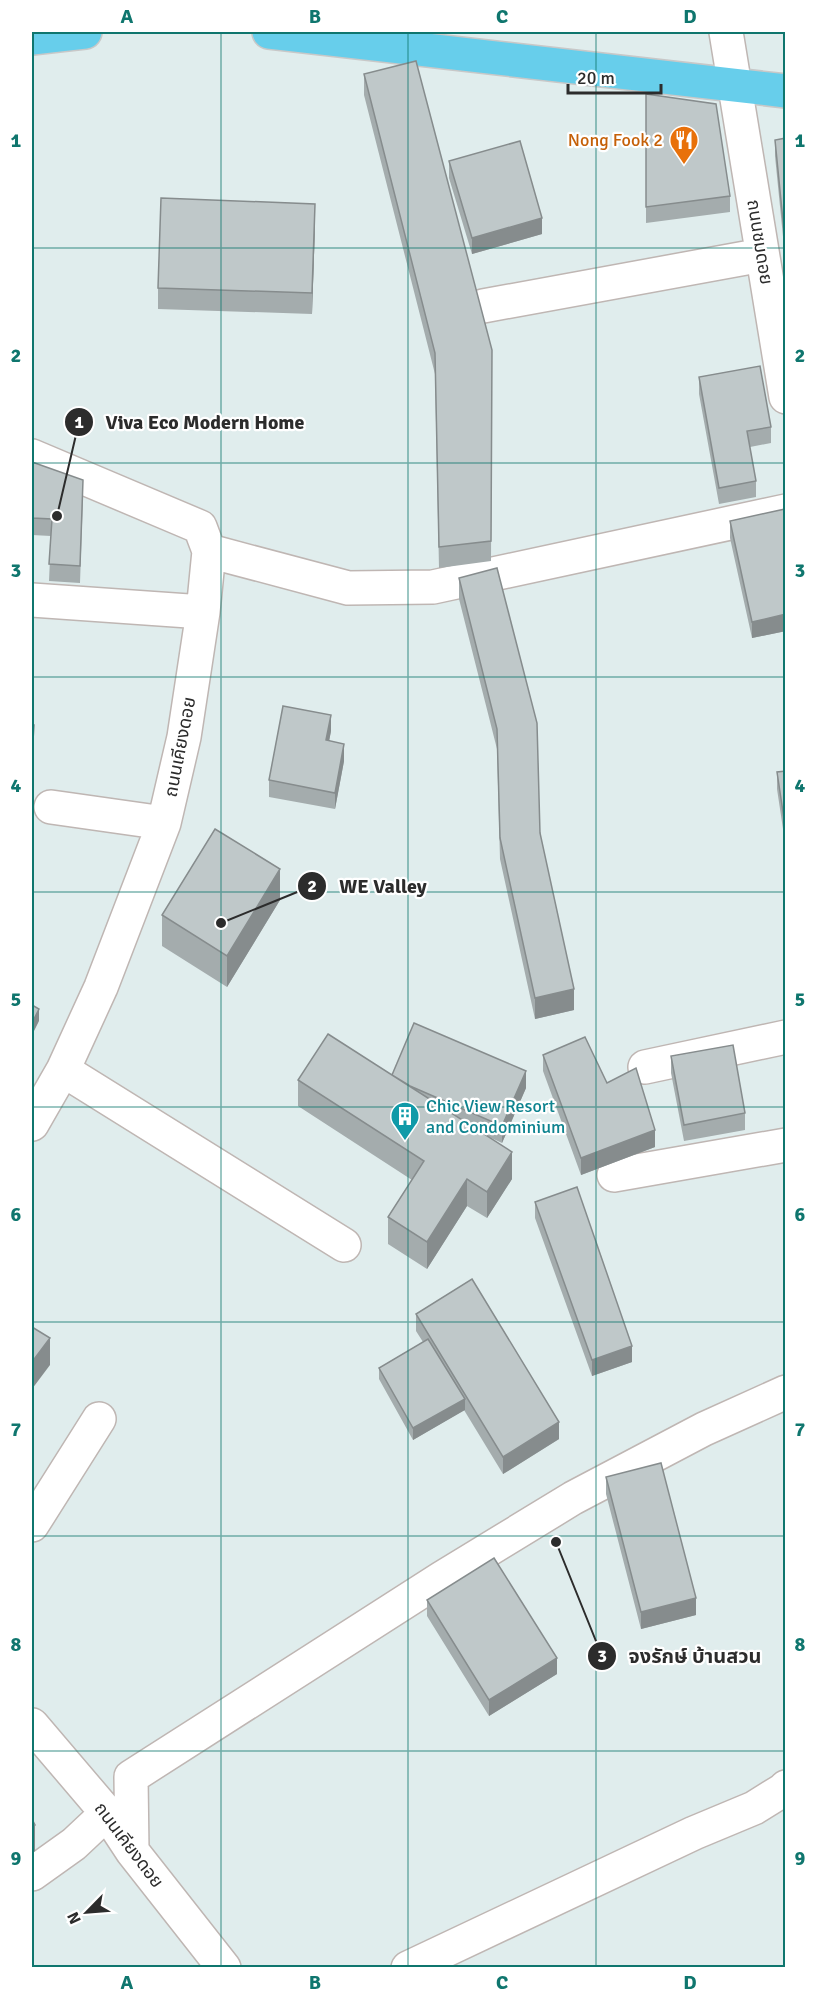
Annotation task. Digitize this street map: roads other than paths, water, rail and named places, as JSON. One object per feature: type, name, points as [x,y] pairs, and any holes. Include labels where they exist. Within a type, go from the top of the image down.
[{"type":"main road","points":[[32,38],[85,32]]},
{"type":"main road","points":[[269,32],[735,87],[786,91]]},
{"type":"street","name":"ถนนชมดอย","points":[[726,32],[786,398]]},
{"type":"street","points":[[483,306],[762,255]]},
{"type":"street","points":[[32,456],[200,527],[209,552],[348,588],[433,586],[786,511]]},
{"type":"street","name":"ถนนเคียงดอย","points":[[32,1124],[63,1070],[101,987],[164,823],[184,737],[203,612],[209,552]]},
{"type":"street","points":[[32,600],[203,612]]},
{"type":"street","points":[[51,807],[164,823]]},
{"type":"street","points":[[645,1067],[786,1037]]},
{"type":"street","points":[[63,1070],[345,1245]]},
{"type":"street","points":[[614,1176],[786,1145]]},
{"type":"street","points":[[132,1851],[131,1776],[432,1584],[573,1498],[704,1429],[786,1392]]},
{"type":"street","points":[[32,1525],[99,1419]]},
{"type":"street","name":"ถนนเคียงดอย","points":[[32,1725],[107,1813],[132,1851],[224,1968]]},
{"type":"street","points":[[408,1968],[694,1833],[754,1808],[786,1787]]},
{"type":"street","points":[[32,1874],[74,1845],[107,1813]]},
{"type":"place","name":"Nong Fook 2","points":[[684,166]]},
{"type":"place","name":"Viva Eco Modern Home","points":[[57,516]]},
{"type":"place","name":"WE Valley","points":[[221,923]]},
{"type":"place","name":"Chic View Resort and Condominium","points":[[405,1142]]},
{"type":"place","name":"จงรักษ์ บ้านสวน","points":[[556,1542]]}]
